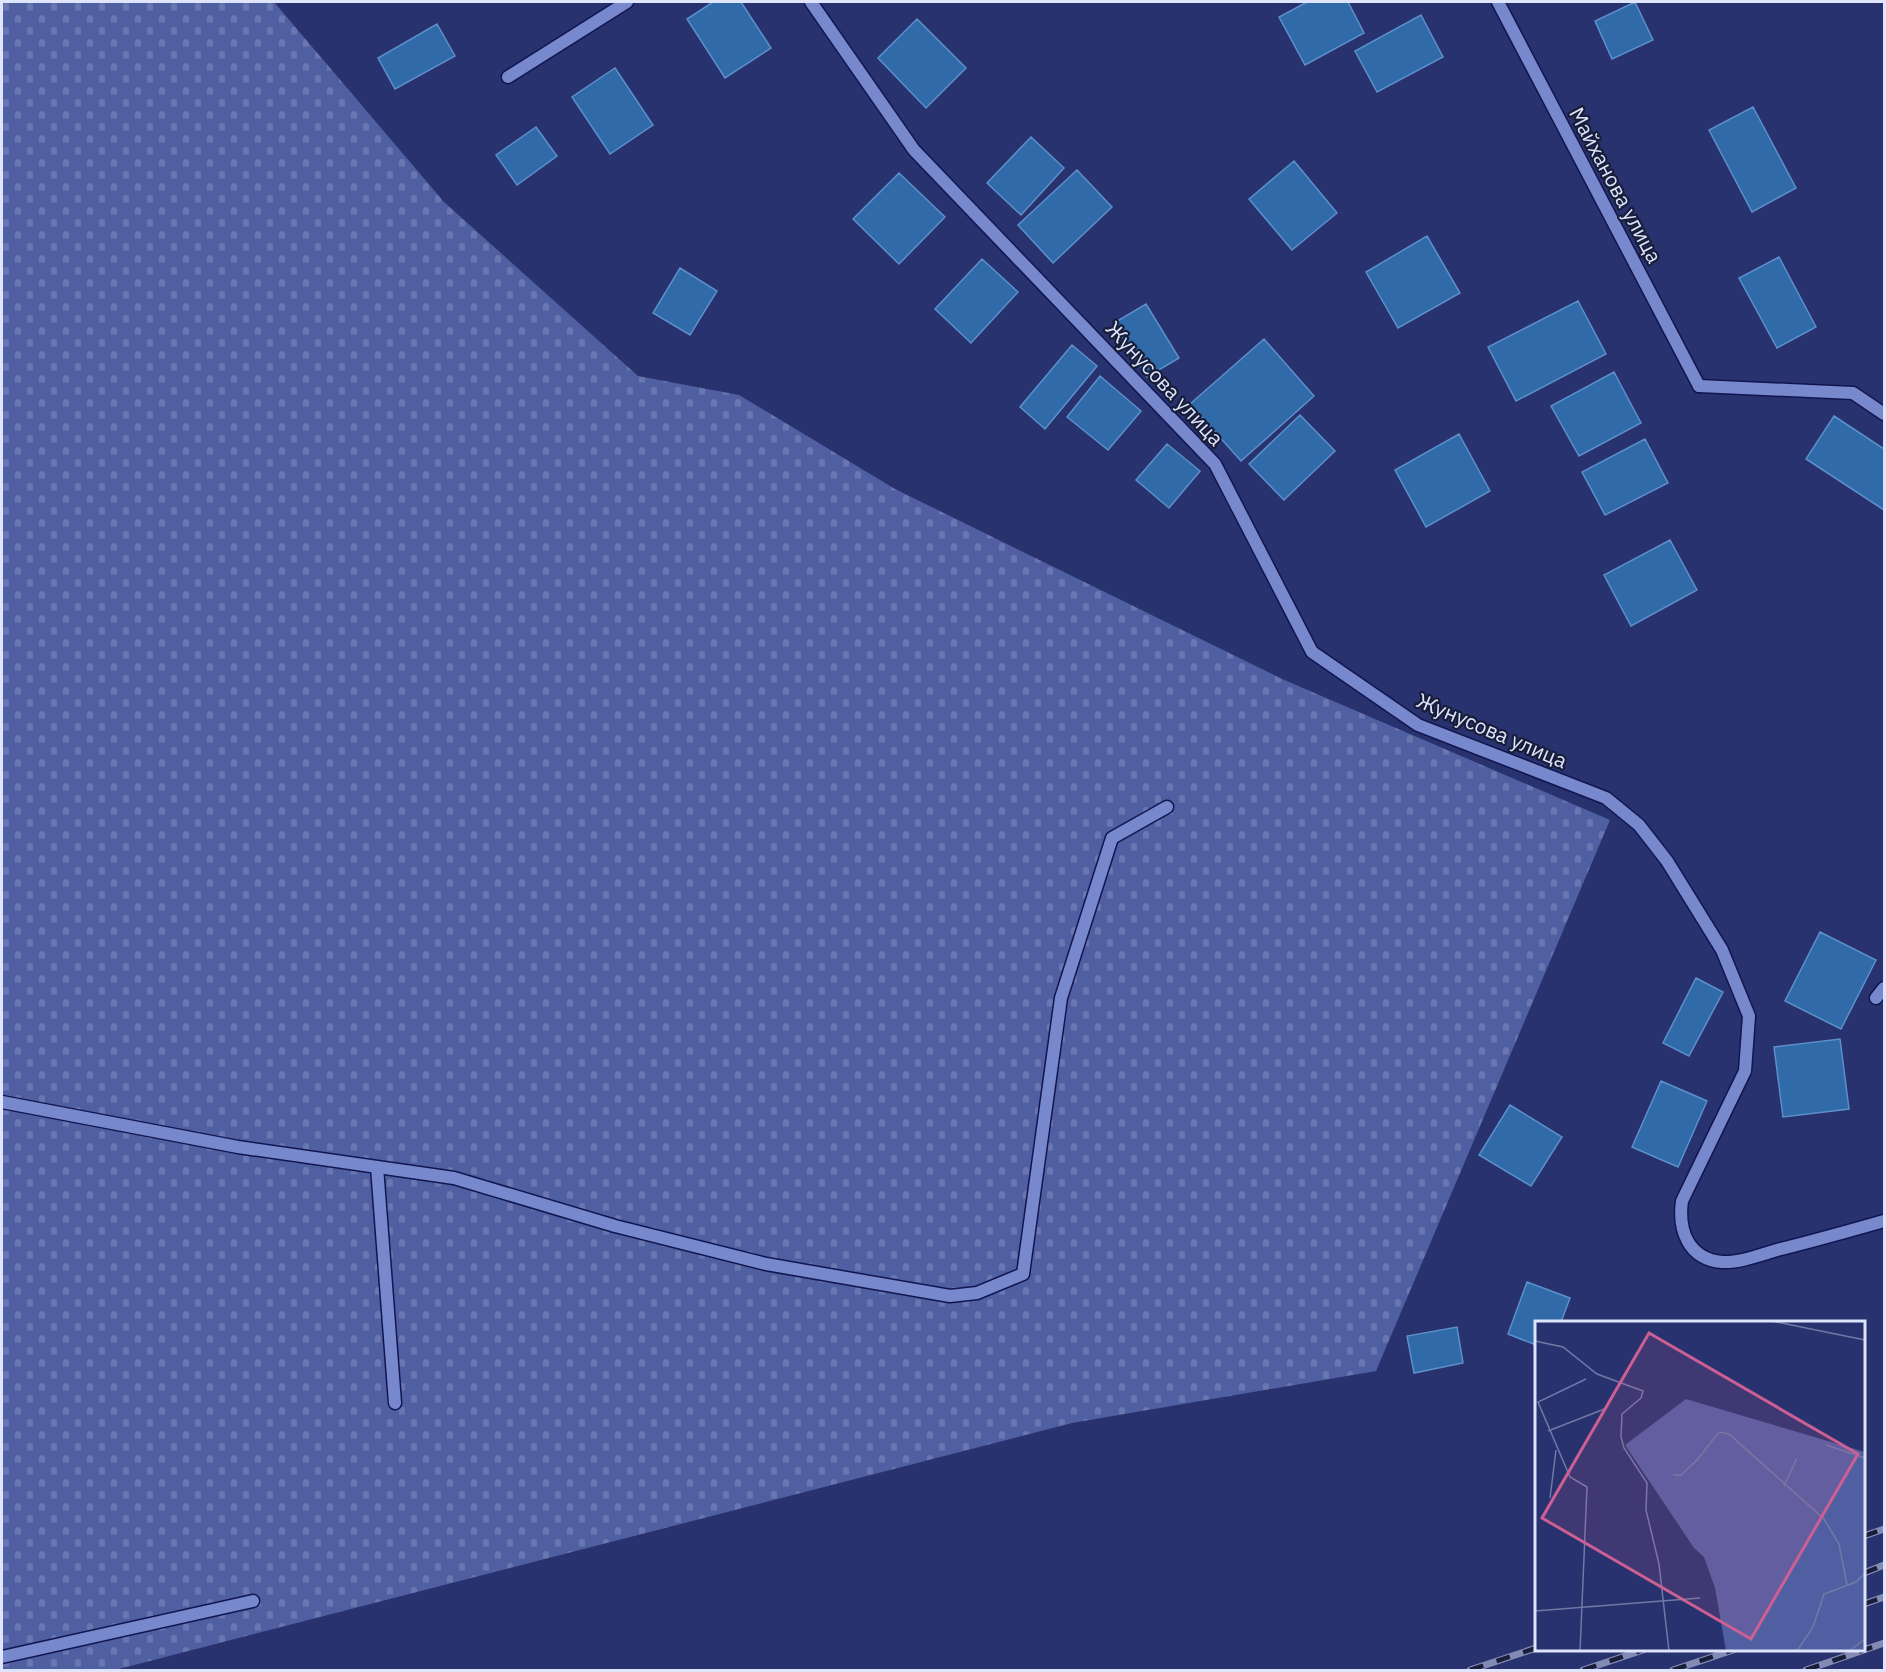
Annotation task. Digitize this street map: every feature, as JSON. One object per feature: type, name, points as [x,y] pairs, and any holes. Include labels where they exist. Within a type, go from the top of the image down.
[{"type":"street","points":[[508,76],[627,2]]},
{"type":"street","name":"Жунусова улица","points":[[811,2],[914,150],[1215,464],[1312,652],[1418,725],[1606,798],[1639,825],[1667,861],[1722,950],[1749,1016],[1744,1071],[1682,1201],[1679,1221],[1686,1239],[1700,1256],[1722,1262],[1749,1257],[1884,1221]]},
{"type":"street","name":"Майханова улица","points":[[1498,2],[1699,386],[1853,393],[1884,414]]},
{"type":"street","points":[[2,1102],[237,1148],[454,1178],[615,1226],[766,1264],[950,1296],[976,1293],[1023,1274],[1061,998],[1112,838],[1167,807]]},
{"type":"street","points":[[1876,998],[1884,988]]},
{"type":"street","points":[[377,1167],[395,1403]]},
{"type":"street","points":[[2,1657],[253,1601]]},
{"type":"green space","points":[[2,2],[274,2],[444,202],[638,376],[739,395],[895,489],[1282,679],[1610,820],[1376,1371],[1072,1423],[115,1670],[2,1670]]},
{"type":"building","points":[[713,2],[741,2],[771,48],[725,78],[687,19]]},
{"type":"building","points":[[1307,2],[1348,2],[1364,33],[1305,65],[1279,17]]},
{"type":"building","points":[[1635,2],[1653,40],[1612,59],[1595,21]]},
{"type":"building","points":[[1421,15],[1443,57],[1377,92],[1355,51]]},
{"type":"building","points":[[917,19],[966,68],[926,108],[878,58]]},
{"type":"building","points":[[437,24],[455,56],[395,89],[378,58]]},
{"type":"building","points":[[615,68],[653,125],[610,154],[572,97]]},
{"type":"building","points":[[1753,107],[1796,188],[1752,212],[1709,130]]},
{"type":"building","points":[[536,127],[557,156],[517,185],[496,155]]},
{"type":"building","points":[[1031,137],[1064,168],[1021,215],[987,183]]},
{"type":"building","points":[[1294,161],[1337,213],[1292,250],[1249,199]]},
{"type":"building","points":[[1077,170],[1112,207],[1053,263],[1018,225]]},
{"type":"building","points":[[899,173],[945,217],[899,264],[853,219]]},
{"type":"building","points":[[1427,236],[1460,293],[1398,328],[1366,272]]},
{"type":"building","points":[[1779,257],[1816,327],[1777,348],[1739,278]]},
{"type":"building","points":[[982,259],[1018,292],[971,343],[935,309]]},
{"type":"building","points":[[680,268],[717,291],[690,335],[653,313]]},
{"type":"building","points":[[1578,301],[1606,354],[1516,401],[1488,347]]},
{"type":"building","points":[[1146,304],[1179,358],[1147,377],[1114,323]]},
{"type":"building","points":[[1264,339],[1314,396],[1241,461],[1190,404]]},
{"type":"building","points":[[1072,345],[1097,366],[1045,429],[1020,407]]},
{"type":"building","points":[[1614,372],[1641,423],[1579,456],[1551,406]]},
{"type":"building","points":[[1100,376],[1141,411],[1108,450],[1067,417]]},
{"type":"building","points":[[1300,415],[1335,451],[1284,500],[1249,464]]},
{"type":"building","points":[[1834,416],[1884,449],[1884,510],[1806,459]]},
{"type":"building","points":[[1459,434],[1490,491],[1426,527],[1395,470]]},
{"type":"building","points":[[1645,439],[1668,483],[1605,515],[1582,472]]},
{"type":"building","points":[[1167,444],[1200,471],[1169,508],[1136,480]]},
{"type":"building","points":[[1670,540],[1697,590],[1631,626],[1604,575]]},
{"type":"building","points":[[1820,932],[1876,960],[1841,1029],[1785,1001]]},
{"type":"building","points":[[1696,978],[1723,992],[1689,1056],[1663,1043]]},
{"type":"building","points":[[1840,1039],[1849,1109],[1783,1117],[1774,1047]]},
{"type":"building","points":[[1661,1081],[1707,1101],[1678,1167],[1632,1147]]},
{"type":"building","points":[[1510,1105],[1562,1137],[1531,1186],[1479,1155]]},
{"type":"building","points":[[1527,1282],[1570,1298],[1561,1321],[1535,1321],[1535,1345],[1508,1334]]},
{"type":"building","points":[[1457,1327],[1463,1363],[1414,1373],[1407,1336]]},
{"type":"railway","points":[[1865,1536],[1884,1529]]},
{"type":"railway","points":[[1865,1573],[1884,1565]]},
{"type":"railway","points":[[1865,1604],[1884,1597]]},
{"type":"railway","points":[[1865,1650],[1884,1643]]},
{"type":"railway","points":[[1470,1670],[1535,1648]]},
{"type":"railway","points":[[1583,1670],[1640,1651]]},
{"type":"railway","points":[[1673,1670],[1730,1651]]},
{"type":"railway","points":[[1806,1670],[1861,1651]]}]
